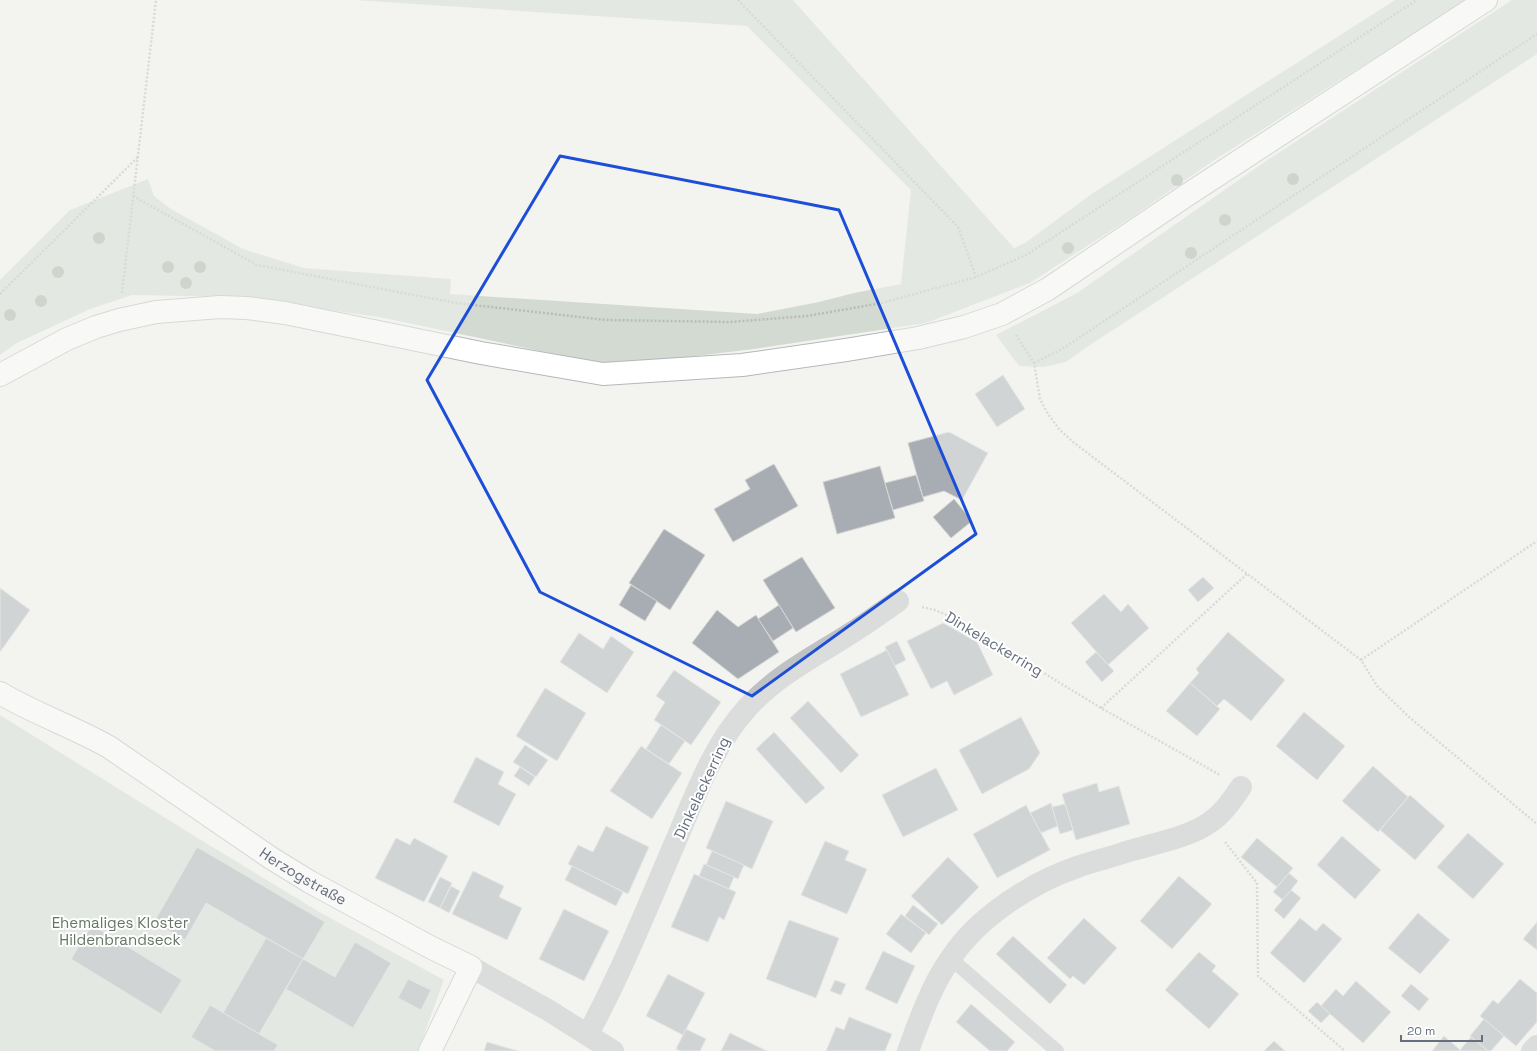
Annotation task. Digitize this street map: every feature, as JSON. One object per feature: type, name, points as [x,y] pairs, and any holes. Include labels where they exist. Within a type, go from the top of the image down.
[{"type":"street","points":[[0,375],[68,339],[96,327],[118,320],[156,312],[220,307],[247,308],[285,313],[481,352],[603,374],[742,365],[918,338],[964,328],[1002,314],[1048,290],[1187,195],[1486,0]]},
{"type":"street","name":"Dinkelackerring","points":[[588,1034],[603,1007],[626,956],[710,762],[727,733],[747,708],[782,677],[856,630],[898,601]]},
{"type":"street","name":"Herzogstraße","points":[[0,693],[17,703],[83,732],[109,747],[271,858],[310,882],[430,947],[471,967],[548,1010],[613,1051]]},
{"type":"street","points":[[908,1051],[934,985],[950,958],[966,938],[985,921],[1036,885],[1076,867],[1188,834],[1209,823],[1227,806],[1241,787]]},
{"type":"street","points":[[430,1051],[471,967]]},
{"type":"street","points":[[1532,1051],[1537,1046]]},
{"type":"lane","points":[[950,958],[1057,1051]]},
{"type":"path","points":[[118,320],[139,155],[156,0]]},
{"type":"path","points":[[738,0],[958,227],[976,277]]},
{"type":"path","points":[[133,196],[258,265],[456,303],[606,320],[730,322],[806,316],[882,303],[976,277],[1026,255],[1417,0]]},
{"type":"path","points":[[1034,363],[1062,348],[1537,34]]},
{"type":"path","points":[[0,294],[139,155]]},
{"type":"path","points":[[1002,314],[1034,363],[1040,399],[1048,414],[1059,429],[1073,442],[1361,660],[1377,686],[1409,717],[1537,824]]},
{"type":"path","points":[[1361,660],[1537,541]]},
{"type":"path","points":[[1101,708],[1247,574]]},
{"type":"path","name":"Dinkelackerring","points":[[898,601],[935,610],[954,618],[1101,708],[1241,787]]},
{"type":"path","points":[[1209,823],[1257,883],[1258,976],[1345,1051]]},
{"type":"highlighted area","points":[[560,156],[839,210],[976,534],[752,696],[540,592],[427,380]]},
{"type":"green space","points":[[354,0],[793,0],[1014,248],[1025,243],[1093,193],[1395,0],[1466,0],[1216,159],[1126,221],[1030,283],[926,323],[754,349],[612,366],[379,317],[235,297],[132,295],[90,309],[15,344],[0,355],[0,280],[70,210],[148,179],[154,196],[171,209],[243,249],[304,268],[451,279],[450,294],[757,314],[901,284],[911,190],[747,26]]},
{"type":"green space","points":[[1512,0],[1537,0],[1537,54],[1066,362],[1044,367],[1019,366],[996,335],[1077,293],[1263,163]]},
{"type":"green space","name":"Ehemaliges Kloster Hildenbrandseck","points":[[0,715],[321,913],[444,980],[418,1051],[0,1051]]},
{"type":"building","points":[[1003,375],[1025,409],[997,427],[975,394]]},
{"type":"building","points":[[949,432],[988,453],[962,500],[944,491],[923,497],[908,443]]},
{"type":"building","points":[[774,464],[798,506],[733,542],[714,509],[750,489],[745,480]]},
{"type":"building","points":[[880,466],[895,518],[837,534],[823,482]]},
{"type":"building","points":[[916,475],[924,501],[893,510],[885,483]]},
{"type":"building","points":[[954,499],[972,521],[951,538],[933,517]]},
{"type":"building","points":[[664,529],[705,555],[670,610],[629,583]]},
{"type":"building","points":[[802,557],[835,608],[796,632],[763,580]]},
{"type":"building","points":[[1203,577],[1214,588],[1198,602],[1188,590]]},
{"type":"building","points":[[631,585],[657,601],[645,621],[619,605]]},
{"type":"building","points":[[0,588],[30,610],[0,652]]},
{"type":"building","points":[[1104,594],[1121,612],[1128,604],[1149,628],[1108,665],[1071,623]]},
{"type":"building","points":[[779,605],[793,628],[773,641],[758,619]]},
{"type":"building","points":[[717,610],[738,627],[756,615],[779,652],[738,679],[692,643]]},
{"type":"building","points":[[943,623],[977,642],[993,675],[954,695],[947,681],[931,689],[907,641]]},
{"type":"building","points":[[1228,632],[1285,680],[1251,721],[1224,699],[1217,706],[1190,683],[1199,673],[1196,669]]},
{"type":"building","points":[[579,633],[603,649],[611,636],[634,652],[607,693],[560,662]]},
{"type":"building","points":[[897,641],[906,660],[894,666],[885,647]]},
{"type":"building","points":[[887,650],[909,695],[861,717],[840,674]]},
{"type":"building","points":[[1096,652],[1114,671],[1102,682],[1085,662]]},
{"type":"building","points":[[674,670],[721,702],[691,745],[654,720],[665,702],[656,696]]},
{"type":"building","points":[[1190,683],[1220,709],[1197,736],[1166,711]]},
{"type":"building","points":[[545,688],[586,713],[557,761],[516,736]]},
{"type":"building","points":[[808,701],[859,755],[841,773],[790,718]]},
{"type":"building","points":[[1304,712],[1345,746],[1317,780],[1276,746]]},
{"type":"building","points":[[1021,717],[1040,753],[1029,769],[982,794],[959,750]]},
{"type":"building","points":[[661,725],[685,741],[669,764],[646,749]]},
{"type":"building","points":[[774,732],[825,788],[806,804],[756,749]]},
{"type":"building","points":[[525,745],[548,760],[536,777],[513,762]]},
{"type":"building","points":[[641,746],[682,773],[652,819],[610,791]]},
{"type":"building","points":[[476,757],[504,772],[498,784],[516,794],[499,826],[453,802]]},
{"type":"building","points":[[1373,766],[1408,797],[1378,832],[1342,801]]},
{"type":"building","points":[[520,767],[535,777],[529,786],[514,776]]},
{"type":"building","points":[[936,768],[958,810],[903,837],[882,795]]},
{"type":"building","points":[[1097,783],[1099,792],[1119,786],[1130,824],[1076,840],[1062,794]]},
{"type":"building","points":[[1410,795],[1445,826],[1415,860],[1380,830]]},
{"type":"building","points":[[726,801],[773,821],[752,869],[706,848]]},
{"type":"building","points":[[1051,803],[1058,826],[1041,833],[1030,813]]},
{"type":"building","points":[[1065,804],[1073,830],[1060,834],[1052,807]]},
{"type":"building","points":[[1026,805],[1050,850],[997,878],[973,834]]},
{"type":"building","points":[[606,826],[649,847],[628,894],[568,864],[578,845],[593,852]]},
{"type":"building","points":[[1468,833],[1504,864],[1473,899],[1437,867]]},
{"type":"building","points":[[1342,836],[1381,870],[1355,899],[1317,865]]},
{"type":"building","points":[[396,838],[410,845],[414,838],[448,856],[424,902],[375,878]]},
{"type":"building","points":[[1257,838],[1293,868],[1277,887],[1241,857]]},
{"type":"building","points":[[825,841],[849,851],[845,860],[867,869],[847,914],[801,895]]},
{"type":"building","points":[[197,847],[325,922],[303,959],[206,903],[185,940],[154,922]]},
{"type":"building","points":[[712,851],[744,865],[738,879],[706,865]]},
{"type":"building","points":[[948,857],[979,887],[942,925],[911,896]]},
{"type":"building","points":[[704,864],[734,877],[729,889],[699,876]]},
{"type":"building","points":[[572,866],[623,892],[616,906],[565,880]]},
{"type":"building","points":[[473,871],[504,886],[499,897],[522,908],[507,940],[452,914]]},
{"type":"building","points":[[1289,873],[1298,881],[1283,900],[1273,892]]},
{"type":"building","points":[[694,874],[736,892],[724,920],[719,917],[708,942],[671,927]]},
{"type":"building","points":[[1179,876],[1212,904],[1172,949],[1140,921]]},
{"type":"building","points":[[440,877],[452,883],[440,908],[428,902]]},
{"type":"building","points":[[451,886],[460,891],[449,913],[440,908]]},
{"type":"building","points":[[1291,890],[1301,898],[1284,919],[1274,910]]},
{"type":"building","points":[[913,905],[938,924],[929,935],[905,916]]},
{"type":"building","points":[[564,909],[609,931],[584,981],[539,959]]},
{"type":"building","points":[[1418,913],[1450,940],[1420,974],[1388,948]]},
{"type":"building","points":[[901,914],[926,933],[911,953],[886,934]]},
{"type":"building","points":[[1084,918],[1117,948],[1084,985],[1073,976],[1070,979],[1047,958]]},
{"type":"building","points":[[1300,918],[1316,931],[1323,923],[1342,939],[1304,983],[1270,953]]},
{"type":"building","points":[[789,920],[839,938],[816,998],[766,979]]},
{"type":"building","points":[[1537,922],[1537,950],[1523,939]]},
{"type":"building","points":[[92,925],[182,980],[161,1014],[71,959]]},
{"type":"building","points":[[1013,936],[1067,985],[1050,1004],[996,954]]},
{"type":"building","points":[[266,938],[303,959],[259,1034],[223,1013]]},
{"type":"building","points":[[355,942],[391,963],[353,1028],[286,989],[303,959],[335,977]]},
{"type":"building","points":[[883,951],[915,966],[897,1004],[865,989]]},
{"type":"building","points":[[1199,952],[1216,966],[1212,971],[1239,994],[1209,1029],[1165,990]]},
{"type":"building","points":[[668,974],[705,993],[683,1035],[646,1016]]},
{"type":"building","points":[[408,979],[431,990],[421,1010],[398,998]]},
{"type":"building","points":[[1520,979],[1537,993],[1537,1022],[1516,1046],[1480,1016],[1493,1000],[1498,1004]]},
{"type":"building","points":[[835,980],[846,984],[841,995],[830,991]]},
{"type":"building","points":[[1356,981],[1391,1012],[1363,1043],[1321,1006],[1336,989],[1343,996]]},
{"type":"building","points":[[1411,984],[1429,999],[1419,1011],[1401,996]]},
{"type":"building","points":[[1317,1002],[1330,1014],[1321,1023],[1308,1011]]},
{"type":"building","points":[[971,1004],[1015,1042],[1007,1051],[990,1051],[956,1022]]},
{"type":"building","points":[[210,1005],[278,1045],[274,1051],[215,1051],[191,1037]]},
{"type":"building","points":[[849,1017],[892,1034],[885,1051],[826,1051],[836,1027],[844,1030]]},
{"type":"building","points":[[1484,1019],[1504,1036],[1491,1051],[1488,1051],[1470,1036]]},
{"type":"building","points":[[686,1029],[706,1039],[700,1051],[680,1051],[676,1049]]},
{"type":"building","points":[[730,1033],[767,1051],[721,1051]]},
{"type":"building","points":[[1444,1036],[1460,1050],[1462,1051],[1432,1051]]},
{"type":"building","points":[[1471,1037],[1488,1051],[1460,1050]]},
{"type":"building","points":[[1274,1041],[1285,1051],[1264,1051]]},
{"type":"building","points":[[487,1042],[518,1051],[484,1051]]}]
